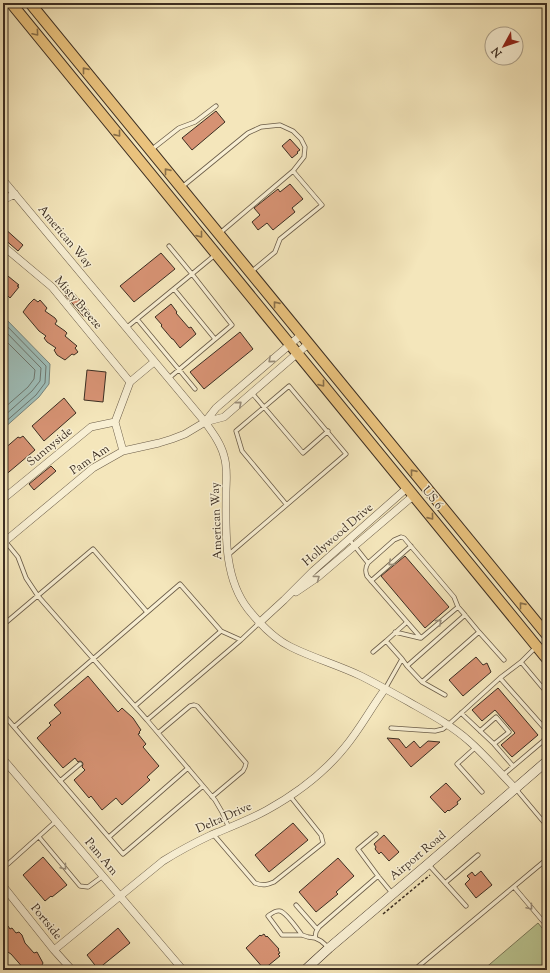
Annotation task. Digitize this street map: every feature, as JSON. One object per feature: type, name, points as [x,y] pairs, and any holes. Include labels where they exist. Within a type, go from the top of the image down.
[{"type":"main road","name":"US 6","points":[[11,3],[547,659]]},
{"type":"main road","name":"US 6","points":[[30,3],[547,635]]},
{"type":"main road","name":"Airport Road","points":[[305,970],[547,761]]},
{"type":"street","name":"American Way","points":[[3,180],[205,422],[218,442],[225,457],[226,531],[231,574],[237,590],[247,608],[259,623],[271,635],[290,647],[359,675],[433,715],[476,747],[516,789]]},
{"type":"street","points":[[3,200],[14,194]]},
{"type":"street","name":"Misty Breeze","points":[[3,246],[52,287],[130,382]]},
{"type":"street","name":"Pam Am","points":[[205,422],[216,408],[301,335]]},
{"type":"street","name":"Pam Am","points":[[4,540],[93,468],[123,451],[172,439],[185,434],[205,422],[224,417],[308,344]]},
{"type":"street","points":[[123,451],[115,422],[130,382],[154,362]]},
{"type":"street","name":"Sunnyside","points":[[3,499],[92,427],[115,422]]},
{"type":"street","name":"Hollywood Drive","points":[[259,623],[313,570],[349,539],[410,492]]},
{"type":"street","name":"Hollywood Drive","points":[[284,600],[318,577],[354,546],[410,492]]},
{"type":"street","name":"Delta Drive","points":[[54,950],[163,861],[182,849],[213,834],[249,820],[290,796],[310,781],[345,747],[361,726],[385,689]]},
{"type":"street","name":"Pam Am","points":[[3,759],[183,970]]},
{"type":"street","name":"Portside","points":[[3,886],[54,950],[72,970]]},
{"type":"lane","points":[[150,150],[178,128],[194,122],[216,106]]},
{"type":"lane","points":[[181,188],[248,133],[261,127],[280,125],[293,131],[302,139],[305,147],[304,158],[293,171],[219,234]]},
{"type":"lane","points":[[251,273],[275,252],[280,239],[322,205],[293,171]]},
{"type":"lane","points":[[168,379],[232,325],[169,246]]},
{"type":"lane","points":[[126,328],[216,254]]},
{"type":"lane","points":[[174,289],[215,339]]},
{"type":"lane","points":[[137,319],[195,389]]},
{"type":"lane","points":[[228,555],[346,454],[289,386],[236,431],[242,451],[286,504]]},
{"type":"lane","points":[[252,393],[303,453],[328,432]]},
{"type":"lane","points":[[421,638],[371,581],[365,571],[368,563],[394,540],[401,537],[404,538],[454,597],[458,607],[504,660]]},
{"type":"lane","points":[[349,539],[368,563]]},
{"type":"lane","points":[[4,540],[18,556],[26,578],[38,596],[203,786],[222,812],[229,828]]},
{"type":"lane","points":[[371,581],[411,546]]},
{"type":"lane","points":[[3,625],[93,548],[147,612]]},
{"type":"lane","points":[[14,727],[180,584],[221,631],[240,640]]},
{"type":"lane","points":[[421,638],[458,607]]},
{"type":"lane","points":[[407,666],[465,615]]},
{"type":"lane","points":[[373,652],[407,622]]},
{"type":"lane","points":[[147,720],[259,623]]},
{"type":"lane","points":[[134,706],[221,631]]},
{"type":"lane","points":[[395,632],[421,638]]},
{"type":"lane","points":[[422,682],[479,632]]},
{"type":"lane","points":[[386,641],[422,682],[445,695]]},
{"type":"lane","points":[[391,728],[435,731],[443,729],[537,647]]},
{"type":"lane","points":[[385,689],[402,660]]},
{"type":"lane","points":[[521,662],[547,693]]},
{"type":"lane","points":[[500,678],[547,731]]},
{"type":"lane","points":[[158,733],[190,706],[197,706],[246,763],[245,768],[212,797]]},
{"type":"lane","points":[[462,713],[494,744],[513,766]]},
{"type":"lane","points":[[3,714],[123,854],[203,786]]},
{"type":"lane","points":[[480,731],[496,717],[509,732],[494,744]]},
{"type":"lane","points":[[503,775],[547,736]]},
{"type":"lane","points":[[476,747],[458,764],[482,792]]},
{"type":"lane","points":[[60,781],[80,764]]},
{"type":"lane","points":[[109,837],[188,768]]},
{"type":"lane","points":[[516,789],[547,826]]},
{"type":"lane","points":[[213,834],[256,883],[266,885],[274,882],[323,843],[321,835],[290,796]]},
{"type":"lane","points":[[8,864],[56,821]]},
{"type":"lane","points":[[376,834],[358,849],[392,894]]},
{"type":"lane","points":[[39,837],[80,886],[88,887],[103,876]]},
{"type":"lane","points":[[445,883],[478,855]]},
{"type":"lane","points":[[414,970],[547,859]]},
{"type":"lane","points":[[428,864],[466,906]]},
{"type":"lane","points":[[315,938],[317,929],[323,923],[378,876]]},
{"type":"lane","points":[[514,887],[547,926]]},
{"type":"lane","points":[[296,905],[317,929]]},
{"type":"lane","points":[[302,935],[284,913],[280,911],[274,912],[268,916],[282,935],[302,935],[315,938],[329,948]]},
{"type":"green space","points":[[538,923],[547,934],[547,970],[483,970]]},
{"type":"water","points":[[3,316],[50,364],[49,384],[39,397],[3,429]]},
{"type":"building","points":[[216,111],[225,122],[192,150],[182,138]]},
{"type":"building","points":[[290,139],[300,150],[292,158],[282,146]]},
{"type":"building","points":[[290,184],[303,199],[292,208],[295,212],[273,230],[267,223],[258,230],[252,222],[260,215],[254,208],[278,189],[280,192]]},
{"type":"building","points":[[3,227],[23,245],[18,251],[3,238]]},
{"type":"building","points":[[161,253],[175,269],[134,302],[120,286]]},
{"type":"building","points":[[3,272],[19,285],[17,286],[19,287],[10,298],[8,296],[3,302]]},
{"type":"building","points":[[71,290],[90,312],[84,317],[65,295]]},
{"type":"building","points":[[34,299],[38,302],[40,300],[47,308],[45,311],[55,318],[57,321],[55,324],[67,333],[65,336],[77,346],[75,348],[78,352],[74,355],[72,354],[65,360],[57,355],[54,350],[56,348],[47,342],[44,338],[46,336],[39,331],[23,312]]},
{"type":"building","points":[[171,304],[177,312],[176,313],[189,328],[191,327],[196,334],[180,348],[155,317]]},
{"type":"building","points":[[240,332],[253,349],[204,389],[190,372]]},
{"type":"building","points":[[87,370],[106,372],[103,402],[84,400]]},
{"type":"building","points":[[64,398],[76,413],[44,441],[32,426]]},
{"type":"building","points":[[23,436],[35,450],[3,477],[3,450],[18,437],[20,438]]},
{"type":"building","points":[[51,466],[56,471],[34,490],[29,484]]},
{"type":"building","points":[[405,556],[449,607],[425,628],[381,576]]},
{"type":"building","points":[[476,657],[483,665],[487,663],[491,672],[463,696],[449,680]]},
{"type":"building","points":[[88,676],[118,712],[122,708],[133,718],[141,730],[138,734],[146,744],[143,747],[159,766],[147,777],[150,780],[122,805],[116,798],[102,810],[91,796],[89,798],[74,780],[85,770],[82,767],[82,762],[78,762],[75,758],[63,768],[37,738],[51,725],[49,723],[61,713],[54,705]]},
{"type":"building","points":[[498,688],[538,735],[512,757],[501,745],[515,733],[495,710],[482,721],[472,710]]},
{"type":"building","points":[[387,738],[399,739],[406,748],[414,741],[420,748],[428,741],[440,742],[411,767]]},
{"type":"building","points":[[446,783],[461,799],[457,802],[458,804],[445,813],[430,797]]},
{"type":"building","points":[[293,823],[308,840],[269,872],[255,855]]},
{"type":"building","points":[[384,835],[399,852],[389,861],[381,852],[379,854],[375,849],[376,847],[374,844]]},
{"type":"building","points":[[43,857],[67,885],[45,901],[23,875]]},
{"type":"building","points":[[338,858],[354,876],[336,892],[338,894],[316,912],[299,892]]},
{"type":"building","points":[[481,871],[492,885],[476,898],[465,884],[470,879],[467,876],[472,872],[475,876]]},
{"type":"building","points":[[8,926],[16,933],[19,932],[25,943],[34,953],[37,952],[45,970],[25,970],[11,954],[3,949],[3,931]]},
{"type":"building","points":[[118,928],[130,943],[98,969],[87,955]]},
{"type":"building","points":[[264,934],[279,949],[278,950],[280,953],[278,954],[280,956],[264,969],[246,948],[260,935],[261,936]]}]
